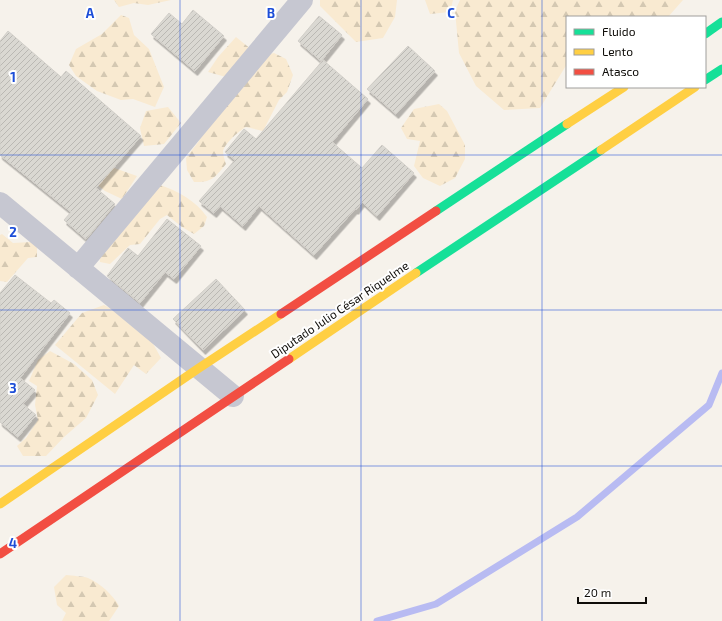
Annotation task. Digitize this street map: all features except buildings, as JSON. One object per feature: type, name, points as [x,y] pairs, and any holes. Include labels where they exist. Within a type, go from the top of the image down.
[{"type":"street","points":[[78,268],[302,0]]},
{"type":"street","points":[[706,33],[722,22]]},
{"type":"street","points":[[706,79],[722,69]]},
{"type":"street","points":[[0,504],[199,368],[622,88]]},
{"type":"street","name":"Diputado Julio César Riquelme","points":[[0,554],[694,88]]},
{"type":"street","points":[[0,203],[233,396]]},
{"type":"green space","points":[[114,0],[171,0],[148,5],[134,3],[119,7]]},
{"type":"green space","points":[[320,0],[397,0],[395,17],[383,38],[356,42],[320,6]]},
{"type":"green space","points":[[425,0],[453,0],[450,12],[430,14]]},
{"type":"green space","points":[[460,0],[683,0],[669,16],[566,16],[566,66],[540,108],[504,110],[476,86],[459,53],[455,11]]},
{"type":"green space","points":[[121,15],[129,18],[134,35],[149,49],[164,87],[155,107],[133,99],[121,100],[97,91],[76,76],[69,65],[76,49],[102,34]]},
{"type":"green space","points":[[236,37],[252,50],[226,77],[208,72],[218,57]]},
{"type":"green space","points":[[274,53],[286,59],[293,75],[287,92],[279,100],[263,131],[246,127],[240,131],[224,148],[223,153],[226,164],[219,172],[209,180],[194,182],[187,170],[186,158],[199,141],[212,114],[263,56]]},
{"type":"green space","points":[[439,104],[447,111],[465,145],[465,159],[455,178],[440,186],[423,178],[414,166],[420,141],[407,139],[401,128],[414,109]]},
{"type":"green space","points":[[168,107],[181,123],[164,144],[144,146],[140,128],[146,111]]},
{"type":"green space","points":[[100,163],[137,176],[122,199],[105,191],[90,179]]},
{"type":"green space","points":[[160,185],[173,190],[198,206],[207,217],[204,226],[194,234],[167,215],[160,219],[140,244],[130,245],[110,264],[100,262],[99,251]]},
{"type":"green space","points":[[2,234],[13,243],[31,242],[37,247],[37,257],[28,258],[7,282],[0,281],[0,235]]},
{"type":"green space","points":[[104,305],[130,319],[151,340],[161,358],[146,374],[134,365],[115,394],[55,345],[82,313]]},
{"type":"green space","points":[[50,351],[74,364],[92,380],[98,395],[86,418],[64,437],[46,456],[23,456],[17,446],[26,438],[38,420],[35,405],[37,386],[29,381],[38,360]]},
{"type":"green space","points":[[66,575],[88,578],[102,586],[110,594],[119,606],[109,621],[62,621],[66,613],[57,605],[54,587]]},
{"type":"waterway","points":[[377,621],[436,604],[577,517],[709,405],[722,373]]},
{"type":"traffic: fast","points":[[706,33],[722,22]]},
{"type":"traffic: fast","points":[[706,79],[722,69]]},
{"type":"traffic: fast","points":[[436,211],[567,124]]},
{"type":"traffic: fast","points":[[416,273],[601,150]]},
{"type":"traffic: slow","points":[[567,124],[622,88]]},
{"type":"traffic: slow","points":[[601,150],[694,88]]},
{"type":"traffic: slow","points":[[289,359],[416,273]]},
{"type":"traffic: slow","points":[[0,504],[281,314]]},
{"type":"traffic: jam","points":[[281,314],[436,211]]},
{"type":"traffic: jam","points":[[0,554],[289,359]]}]
